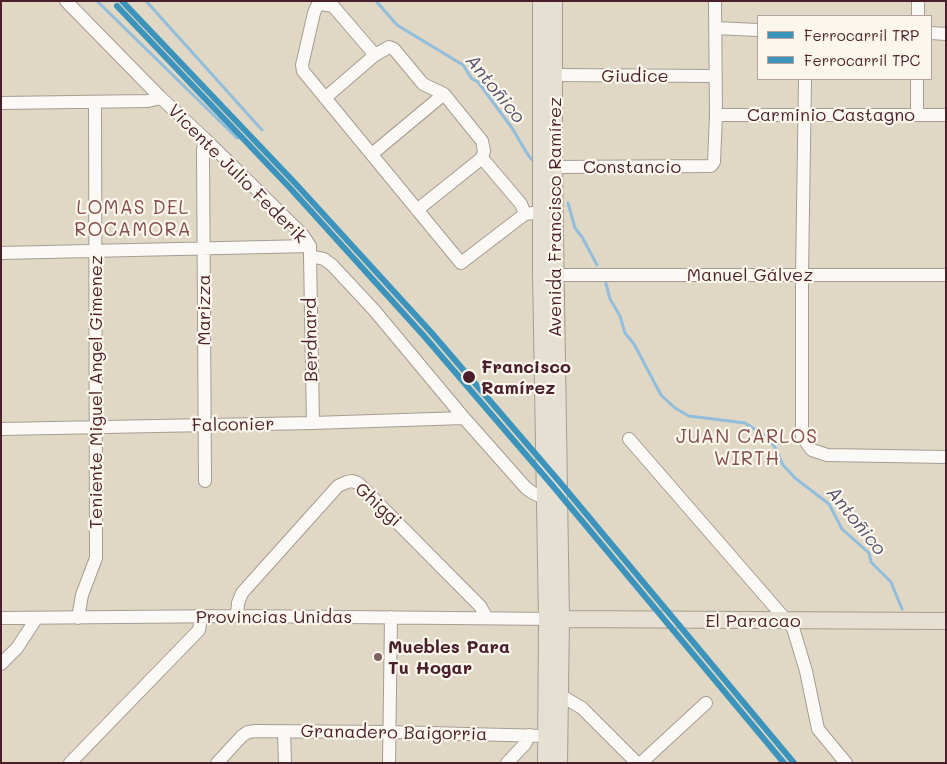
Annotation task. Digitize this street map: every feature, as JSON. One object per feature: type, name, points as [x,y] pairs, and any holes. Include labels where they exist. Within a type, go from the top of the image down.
[{"type":"main road","name":"Avenida Francisco Ramírez","points":[[541,1],[544,498],[560,695],[559,763]]},
{"type":"main road","name":"Avenida Francisco Ramírez","points":[[546,763],[554,619],[554,1]]},
{"type":"main road","name":"El Paracao","points":[[554,619],[946,620]]},
{"type":"street","name":"Vicente Julio Federik","points":[[66,1],[161,98],[302,234],[310,251],[332,264],[374,310],[464,418],[526,488],[544,498]]},
{"type":"street","points":[[715,1],[716,115]]},
{"type":"street","points":[[918,1],[918,15]]},
{"type":"street","points":[[375,55],[333,6],[321,4],[317,6],[302,68],[303,71],[461,263],[523,209],[542,188]]},
{"type":"street","points":[[715,28],[757,30]]},
{"type":"street","points":[[932,33],[946,34]]},
{"type":"street","points":[[325,98],[375,55],[389,47],[394,49],[423,84],[444,94],[482,141],[484,151],[482,158],[418,210]]},
{"type":"street","name":"Giudice","points":[[555,76],[715,76]]},
{"type":"street","points":[[805,80],[802,437],[812,450],[827,456],[946,456]]},
{"type":"street","points":[[916,115],[917,80]]},
{"type":"street","points":[[372,154],[444,94]]},
{"type":"street","points":[[1,103],[148,101],[161,98]]},
{"type":"street","name":"Teniente Miguel Angel Gimenez","points":[[78,618],[82,594],[96,558],[95,102]]},
{"type":"street","name":"Constancio","points":[[554,167],[711,166],[714,162],[716,115]]},
{"type":"street","name":"Carminio Castagno","points":[[716,115],[946,115]]},
{"type":"street","name":"Marizza","points":[[205,139],[203,150],[205,481]]},
{"type":"street","points":[[482,158],[523,209],[542,212]]},
{"type":"street","points":[[1,253],[204,249],[310,251]]},
{"type":"street","name":"Berdnard","points":[[310,251],[313,423]]},
{"type":"street","name":"Manuel Gálvez","points":[[555,275],[946,275]]},
{"type":"street","name":"Falconier","points":[[1,429],[205,426],[464,418]]},
{"type":"street","points":[[629,439],[793,628],[804,662],[818,729],[846,763]]},
{"type":"street","name":"Ghiggi","points":[[238,616],[238,603],[242,593],[338,486],[352,481],[358,483],[480,606],[487,618]]},
{"type":"street","points":[[389,763],[391,616]]},
{"type":"street","name":"Provincias Unidas","points":[[1,618],[391,616],[554,619]]},
{"type":"street","points":[[70,763],[199,630],[201,617]]},
{"type":"street","points":[[1,664],[17,648],[36,619]]},
{"type":"street","points":[[560,695],[582,708],[639,763],[706,703]]},
{"type":"street","name":"Granadero Baigorria","points":[[217,763],[242,736],[248,732],[256,731],[546,736]]},
{"type":"street","points":[[284,731],[285,763]]},
{"type":"street","points":[[507,763],[525,744],[529,735]]},
{"type":"waterway","points":[[97,1],[237,138],[242,136]]},
{"type":"waterway","points":[[146,1],[262,130]]},
{"type":"waterway","name":"Antoñico","points":[[376,1],[397,25],[463,65],[512,128],[535,163]]},
{"type":"waterway","name":"Antoñico","points":[[568,203],[575,228],[597,265]]},
{"type":"waterway","name":"Antoñico","points":[[605,280],[610,299],[620,316],[625,333],[634,344],[661,395],[675,408],[689,416],[745,423],[764,435],[775,447],[783,465],[795,478],[829,504],[842,529],[869,553],[871,562],[891,582],[902,609]]},
{"type":"rail line","name":"TRP","points":[[122,1],[295,183],[430,331],[558,480],[794,763]]},
{"type":"rail line","name":"TPC","points":[[117,6],[290,188],[424,336],[552,485],[784,763]]},
{"type":"place","name":"Francisco Ramírez","points":[[469,377]]},
{"type":"place","name":"Muebles Para Tu Hogar","points":[[378,657]]},
{"type":"district","name":"LOMAS DEL ROCAMORA","points":[[133,219]]},
{"type":"district","name":"JUAN CARLOS WIRTH","points":[[747,448]]}]
